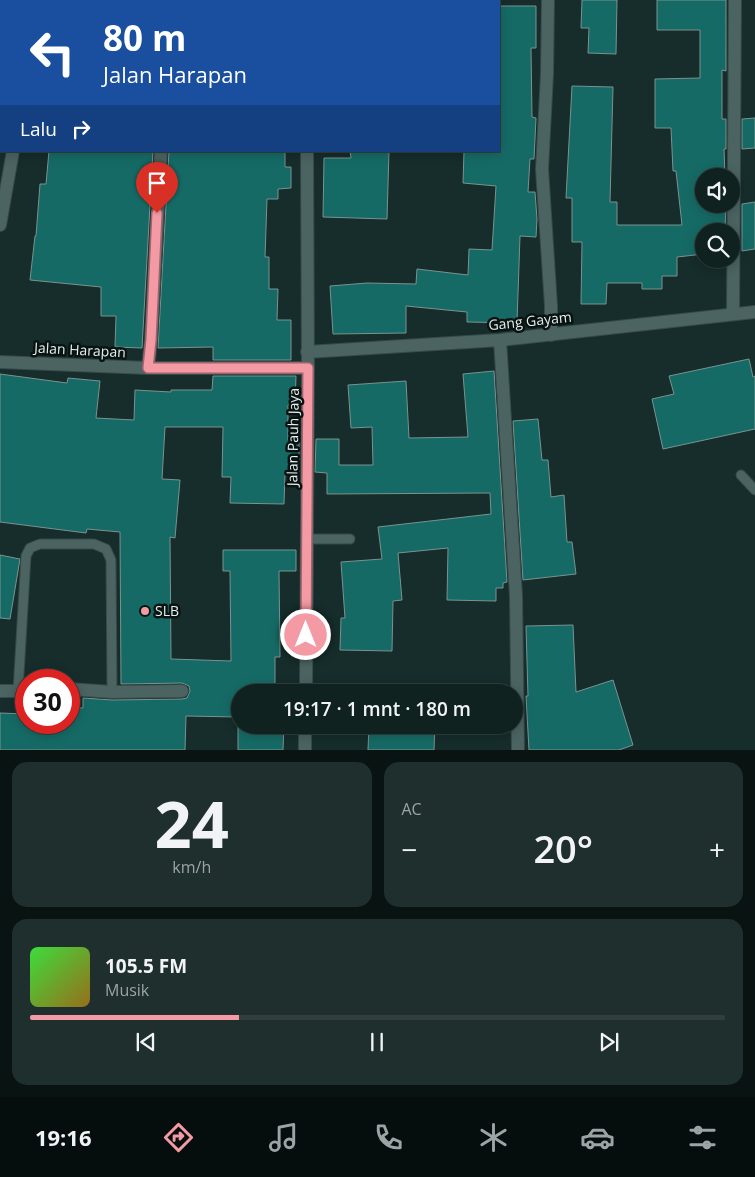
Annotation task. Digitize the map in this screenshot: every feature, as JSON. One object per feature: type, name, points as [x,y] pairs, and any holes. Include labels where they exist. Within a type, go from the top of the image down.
[{"type":"street","points":[[548,0],[547,74],[542,169],[551,306],[551,335]]},
{"type":"street","points":[[733,314],[735,0]]},
{"type":"street","points":[[0,225],[13,152]]},
{"type":"street","points":[[148,368],[161,152]]},
{"type":"street","name":"Jalan Pauh Jaya","points":[[306,684],[307,152]]},
{"type":"street","name":"Gang Gayam","points":[[308,352],[500,340],[755,312]]},
{"type":"street","points":[[500,340],[516,596],[518,750]]},
{"type":"street","name":"Jalan Harapan","points":[[0,362],[148,368],[308,368]]},
{"type":"street","points":[[80,690],[112,692],[182,691]]},
{"type":"street","points":[[0,691],[15,691]]},
{"type":"street","points":[[305,734],[305,750]]},
{"type":"lane","points":[[741,475],[755,490]]},
{"type":"lane","points":[[307,539],[350,539]]},
{"type":"lane","points":[[23,669],[26,556],[30,548],[40,544],[94,544],[106,549],[111,560],[112,692]]},
{"type":"building","points":[[582,0],[617,0],[616,54],[588,53],[589,28],[581,28]]},
{"type":"building","points":[[657,0],[726,0],[726,71],[722,70],[722,119],[726,119],[725,168],[695,168],[695,213],[726,213],[725,223],[695,223],[695,255],[677,257],[677,276],[662,276],[662,289],[642,289],[642,283],[607,283],[606,304],[581,304],[582,242],[572,242],[572,198],[566,198],[572,86],[613,87],[610,202],[617,202],[617,225],[682,225],[676,171],[673,171],[671,128],[655,128],[655,79],[700,78],[700,30],[657,30]]},
{"type":"building","points":[[500,6],[536,6],[536,48],[531,48],[532,117],[536,118],[534,159],[530,159],[528,192],[535,192],[536,237],[520,236],[517,323],[467,322],[467,312],[406,306],[406,333],[333,334],[330,286],[367,283],[416,284],[417,269],[468,275],[469,249],[492,250],[496,186],[463,183],[464,152],[500,152]]},
{"type":"building","points":[[755,118],[755,148],[742,149],[742,119]]},
{"type":"building","points":[[49,152],[153,152],[142,348],[115,347],[116,316],[101,316],[101,287],[30,280],[40,184],[46,184]]},
{"type":"building","points":[[169,152],[285,152],[285,167],[291,167],[291,188],[278,189],[278,199],[267,199],[265,257],[269,257],[269,289],[278,289],[277,320],[291,320],[291,360],[213,360],[213,347],[158,348]]},
{"type":"building","points":[[350,152],[389,152],[387,219],[323,217],[324,158],[351,158]]},
{"type":"building","points":[[755,202],[755,249],[742,251],[742,204]]},
{"type":"building","points":[[749,359],[753,377],[755,376],[755,429],[663,449],[652,399],[674,394],[669,376]]},
{"type":"building","points":[[494,371],[507,582],[503,583],[503,588],[496,588],[496,601],[447,600],[448,548],[398,553],[402,600],[393,601],[392,651],[340,650],[341,618],[345,618],[341,562],[382,559],[378,527],[491,514],[490,493],[327,494],[327,473],[315,472],[316,439],[339,439],[339,465],[373,465],[372,427],[351,428],[348,385],[406,381],[409,438],[468,437],[463,374]]},
{"type":"building","points":[[0,374],[67,383],[68,378],[100,381],[96,418],[134,420],[135,390],[171,392],[171,390],[212,390],[213,376],[296,376],[295,405],[288,405],[288,440],[299,440],[299,472],[285,474],[284,504],[230,503],[231,477],[222,477],[223,427],[165,427],[162,479],[180,480],[175,538],[170,537],[171,659],[231,661],[230,571],[223,571],[223,550],[296,550],[296,571],[279,571],[280,657],[275,657],[275,684],[231,684],[231,717],[186,716],[185,750],[0,750],[0,713],[15,714],[15,734],[80,734],[80,708],[83,708],[83,698],[112,700],[182,699],[187,698],[190,691],[189,686],[182,683],[121,684],[120,532],[87,529],[86,533],[0,522]]},
{"type":"building","points":[[538,419],[542,460],[548,460],[551,497],[564,495],[567,542],[572,542],[576,574],[523,580],[513,421]]},
{"type":"building","points":[[0,555],[20,559],[10,619],[0,618]]},
{"type":"building","points":[[573,625],[576,692],[613,680],[633,745],[619,750],[529,750],[526,696],[528,696],[526,626]]},
{"type":"building","points":[[238,734],[284,734],[283,750],[238,750]]},
{"type":"building","points":[[369,734],[435,734],[434,750],[368,750]]},
{"type":"place","name":"SLB","points":[[145,611]]},
{"type":"route","points":[[157,213],[148,368],[308,368],[306,635]]}]
